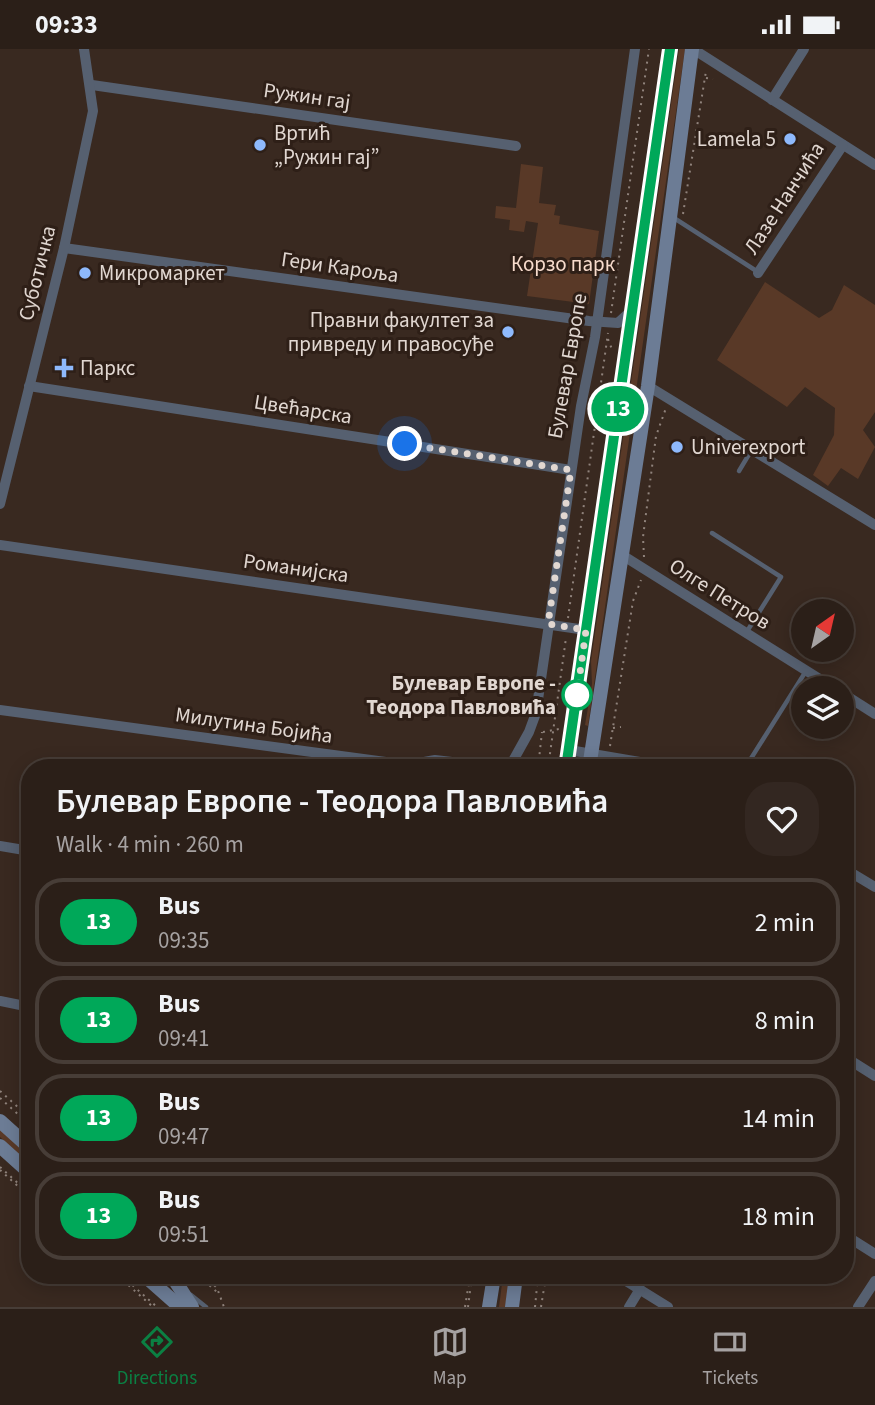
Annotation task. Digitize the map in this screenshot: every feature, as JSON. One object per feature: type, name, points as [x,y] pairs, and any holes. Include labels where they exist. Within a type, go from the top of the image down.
[{"type":"main road","points":[[568,759],[670,49]]},
{"type":"main road","points":[[591,759],[675,219],[692,49]]},
{"type":"main road","points":[[0,1121],[21,1140]]},
{"type":"main road","points":[[0,1146],[21,1165]]},
{"type":"main road","points":[[154,1284],[180,1307]]},
{"type":"main road","points":[[178,1284],[192,1307]]},
{"type":"main road","points":[[489,1307],[493,1284]]},
{"type":"main road","points":[[512,1307],[515,1284]]},
{"type":"street","name":"Суботичка","points":[[0,504],[64,248],[93,111],[92,85],[84,49]]},
{"type":"street","name":"Булевар Европе","points":[[514,759],[536,713],[571,470],[597,322],[635,49]]},
{"type":"street","name":"Лазе Нанчића","points":[[692,49],[875,165]]},
{"type":"street","points":[[772,100],[804,49]]},
{"type":"street","name":"Ружин гај","points":[[92,85],[516,145]]},
{"type":"street","name":"Лазе Нанчића","points":[[758,273],[843,145]]},
{"type":"street","name":"Гери Кароља","points":[[64,248],[610,323]]},
{"type":"street","points":[[610,323],[621,322],[633,309]]},
{"type":"street","points":[[610,323],[629,338]]},
{"type":"street","name":"Цвећарска","points":[[29,386],[571,470]]},
{"type":"street","points":[[648,386],[875,525]]},
{"type":"street","name":"Романијска","points":[[0,545],[586,630]]},
{"type":"street","name":"Олге Петров","points":[[622,555],[814,676]]},
{"type":"street","points":[[854,701],[875,714]]},
{"type":"street","name":"Милутина Бојића","points":[[0,710],[363,759]]},
{"type":"street","points":[[569,750],[629,759]]},
{"type":"street","points":[[0,846],[21,850]]},
{"type":"street","points":[[854,874],[875,887]]},
{"type":"street","points":[[0,1001],[21,1005]]},
{"type":"street","points":[[854,1063],[875,1076]]},
{"type":"street","points":[[854,1241],[875,1254]]},
{"type":"street","points":[[858,1307],[875,1281]]},
{"type":"street","points":[[632,1284],[668,1307]]},
{"type":"street","points":[[629,1307],[640,1289]]},
{"type":"lane","points":[[675,219],[758,273]]},
{"type":"lane","points":[[739,471],[751,450]]},
{"type":"lane","points":[[712,533],[781,577],[746,633]]},
{"type":"lane","points":[[751,759],[806,671]]},
{"type":"lane","points":[[184,1292],[206,1307]]},
{"type":"path","points":[[549,759],[649,49]]},
{"type":"path","points":[[675,219],[684,212],[708,58]]},
{"type":"path","points":[[609,755],[633,601],[643,569],[643,537],[656,436],[668,399]]},
{"type":"path","points":[[539,731],[543,732],[539,759]]},
{"type":"path","points":[[0,1091],[21,1110]]},
{"type":"path","points":[[0,1098],[21,1117]]},
{"type":"path","points":[[0,1169],[20,1188]]},
{"type":"path","points":[[0,1169],[21,1188]]},
{"type":"path","points":[[129,1284],[155,1307]]},
{"type":"path","points":[[208,1284],[222,1296]]},
{"type":"path","points":[[211,1284],[222,1296],[224,1307]]},
{"type":"path","points":[[466,1307],[470,1284]]},
{"type":"path","points":[[535,1307],[537,1284]]},
{"type":"path","points":[[541,1307],[545,1284]]},
{"type":"green space","points":[[679,49],[685,49],[588,726],[585,725],[592,684],[591,661]]},
{"type":"green space","name":"Корзо парк","points":[[521,164],[543,167],[539,203],[556,205],[554,215],[560,216],[559,224],[599,231],[589,304],[527,296],[538,223],[526,221],[524,232],[509,230],[510,220],[495,218],[496,206],[516,208]]},
{"type":"green space","points":[[765,282],[819,318],[832,310],[844,285],[875,305],[875,412],[863,430],[875,447],[858,479],[841,468],[828,486],[813,475],[834,435],[835,408],[805,387],[787,407],[717,360]]},
{"type":"green space","points":[[0,1128],[21,1147],[21,1156],[0,1137]]},
{"type":"green space","points":[[502,1284],[509,1284],[505,1307],[499,1307]]},
{"type":"bus line","name":"13","points":[[567,759],[670,49]]},
{"type":"place","name":"Lamela 5","points":[[790,139]]},
{"type":"place","name":"Вртић „Ружин гај”","points":[[260,145]]},
{"type":"place","name":"Микромаркет","points":[[85,273]]},
{"type":"place","name":"Правни факултет за привреду и правосуђе","points":[[508,332]]},
{"type":"place","name":"Паркс","points":[[64,368]]},
{"type":"place","name":"Univerexport","points":[[677,447]]},
{"type":"place","name":"Булевар Европе - Теодора Павловића","points":[[577,695]]},
{"type":"route","points":[[405,444],[571,470],[548,624],[586,630],[577,695]]}]
